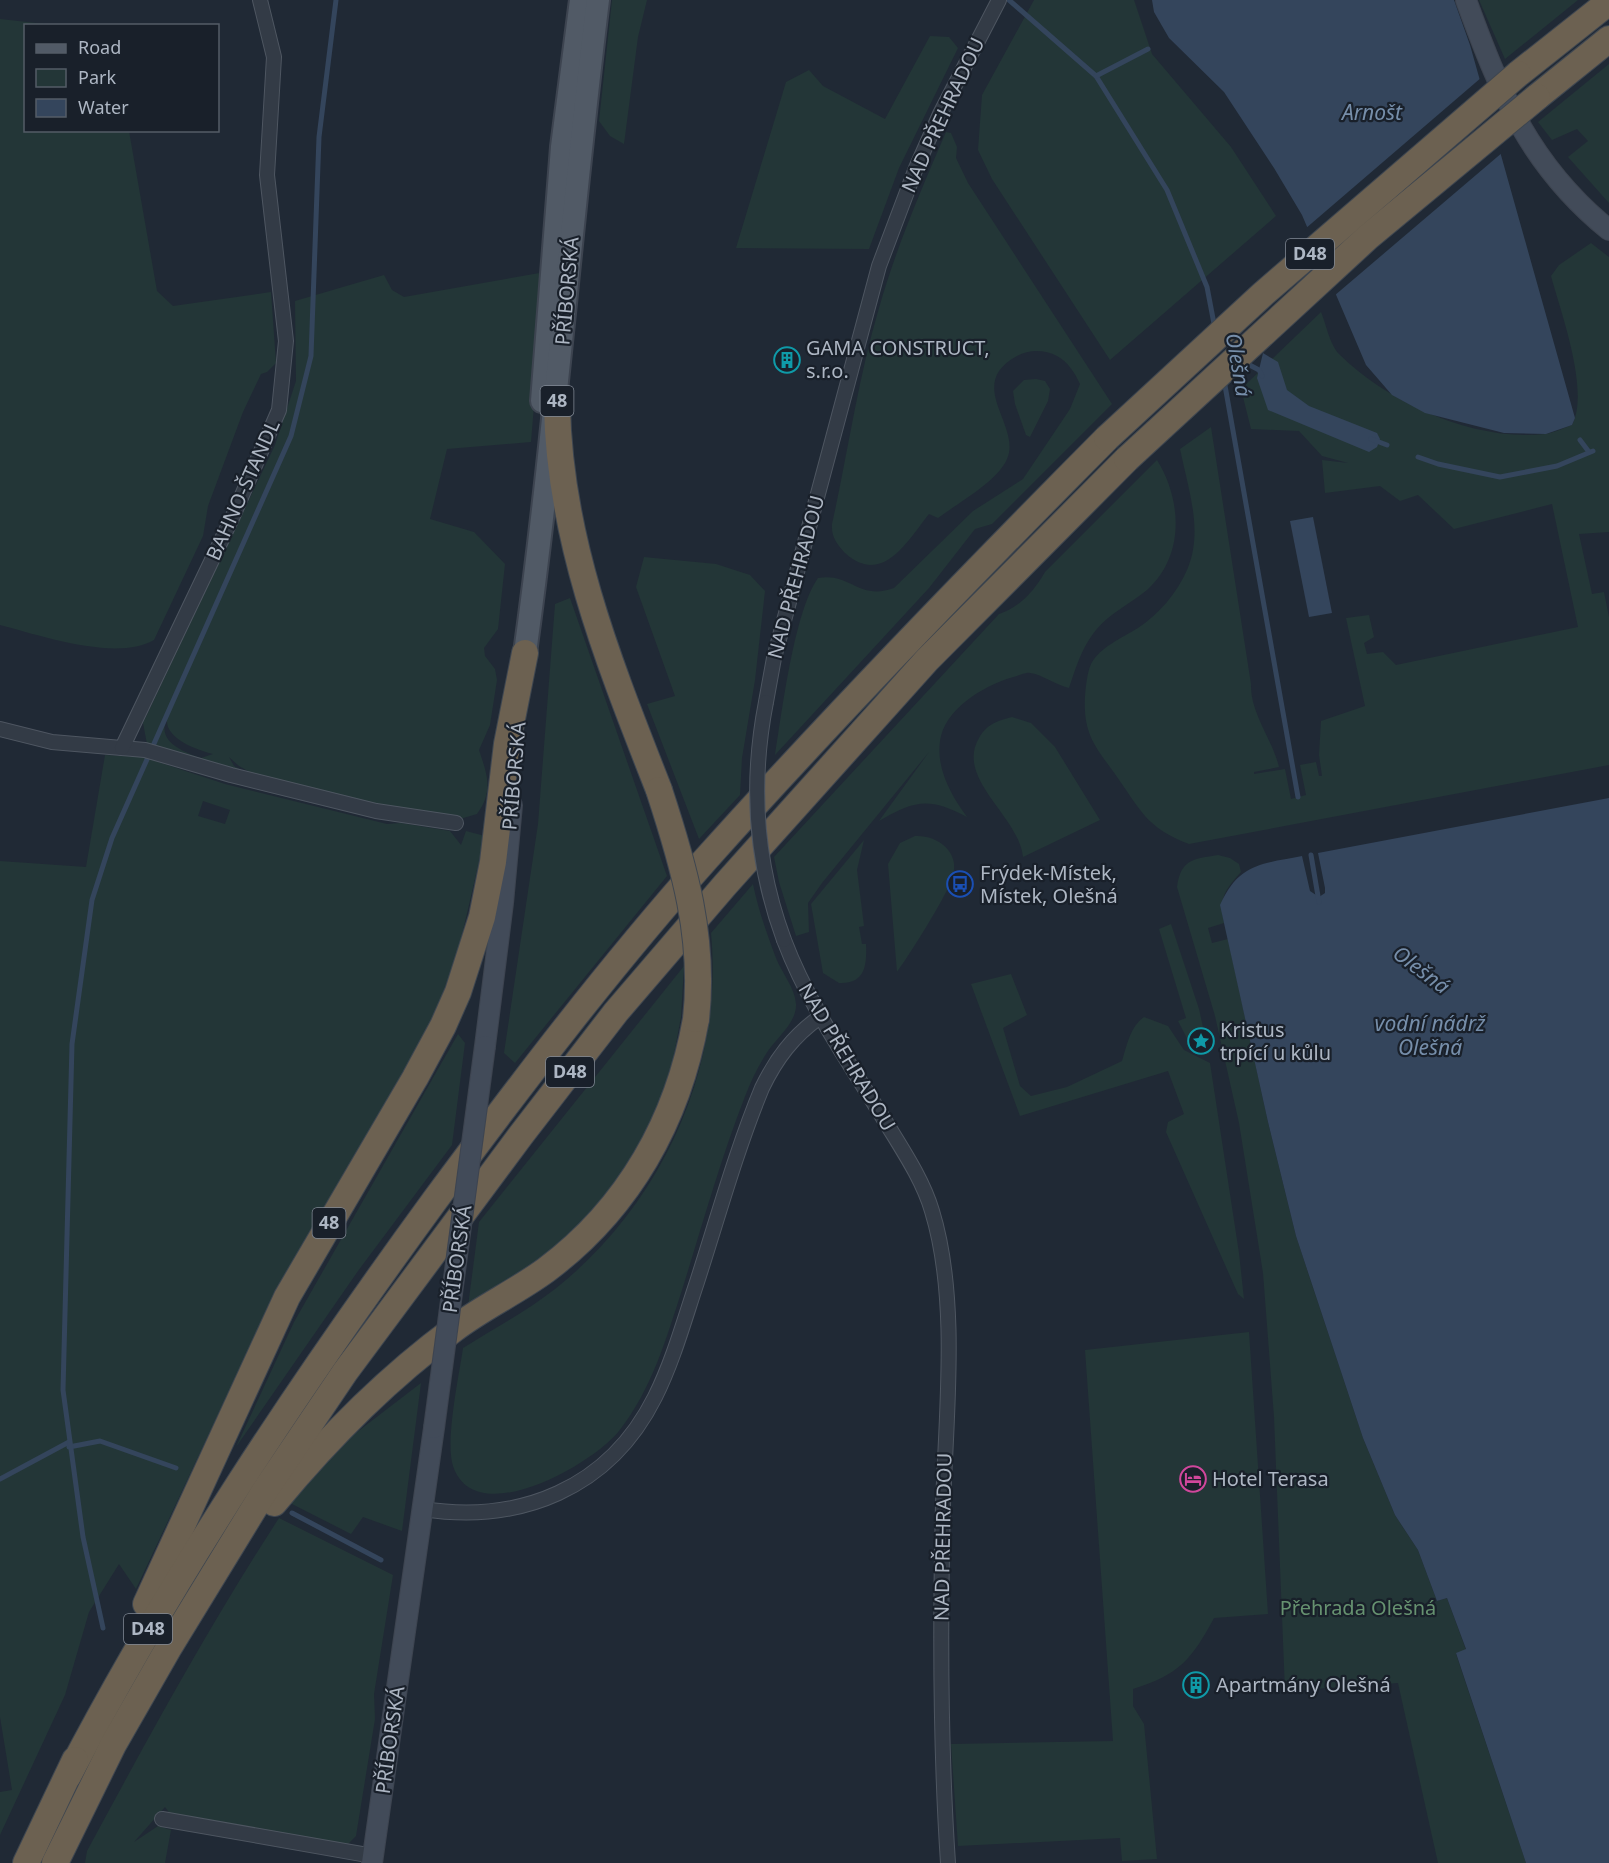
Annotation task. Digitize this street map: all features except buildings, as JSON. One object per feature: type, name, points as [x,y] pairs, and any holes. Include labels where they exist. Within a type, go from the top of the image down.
[{"type":"highway","name":"D48","points":[[26,1863],[108,1700],[175,1583],[241,1477],[408,1238],[592,994],[704,861],[898,649],[1107,438],[1263,294],[1518,74],[1609,2]]},
{"type":"highway","name":"D48","points":[[55,1863],[113,1745],[168,1649],[264,1492],[345,1372],[616,1012],[927,660],[1127,459],[1359,244],[1609,39]]},
{"type":"highway","points":[[168,1649],[225,1564],[256,1524],[363,1406],[455,1328],[544,1271],[590,1232],[611,1209],[646,1160],[673,1106],[688,1058],[696,1019],[699,973],[696,927],[685,872],[658,790],[617,685],[572,539],[560,473],[557,405]]},
{"type":"highway","name":"48","points":[[68,1776],[287,1297],[415,1078],[458,992],[482,917],[493,862],[507,744],[525,653]]},
{"type":"main road","name":"PŘÍBORSKÁ","points":[[525,653],[531,521],[556,218],[581,0]]},
{"type":"main road","name":"PŘÍBORSKÁ","points":[[372,1860],[423,1509],[503,903],[525,653],[557,405],[579,149],[598,0]]},
{"type":"main road","points":[[1466,0],[1508,104],[1532,148],[1559,185],[1609,230]]},
{"type":"street","name":"BAHNO-ŠTANDL","points":[[122,748],[233,516],[279,410],[286,341],[267,175],[274,57],[260,0]]},
{"type":"street","name":"NAD PŘEHRADOU","points":[[948,1863],[940,1677],[949,1318],[940,1253],[932,1210],[908,1158],[820,1017],[796,972],[784,940],[766,885],[757,825],[758,753],[774,658],[879,267],[921,157],[999,0]]},
{"type":"street","points":[[0,729],[52,742],[151,752],[231,775],[376,811],[456,823]]},
{"type":"street","points":[[423,1509],[478,1514],[520,1508],[555,1496],[587,1477],[628,1438],[643,1418],[666,1372],[762,1088],[783,1051],[805,1027],[820,1017]]},
{"type":"street","points":[[162,1819],[372,1860]]},
{"type":"green space","points":[[612,0],[647,0],[638,37],[624,144],[610,136],[599,121]]},
{"type":"green space","points":[[1034,0],[1134,0],[1152,54],[1231,147],[1276,216],[1110,360],[992,179],[978,150],[982,95]]},
{"type":"green space","points":[[1479,0],[1578,0],[1505,59]]},
{"type":"green space","points":[[0,19],[45,24],[24,24],[24,132],[129,132],[157,291],[173,306],[271,292],[276,363],[267,372],[261,374],[243,412],[208,506],[203,536],[154,640],[138,646],[99,648],[56,640],[0,625]]},
{"type":"green space","points":[[930,36],[949,37],[958,48],[899,168],[869,249],[736,248],[786,82],[809,70],[823,86],[885,119]]},
{"type":"green space","points":[[1609,64],[1609,203],[1568,157],[1588,141],[1577,129],[1552,140],[1538,122]]},
{"type":"green space","points":[[946,132],[951,133],[957,147],[956,158],[968,183],[1112,404],[992,524],[975,529],[929,588],[775,755],[785,689],[796,638],[802,614],[818,578],[838,579],[872,591],[894,588],[973,511],[1023,479],[1070,409],[1080,384],[1065,361],[1048,352],[1027,352],[1017,356],[1002,367],[995,380],[994,392],[1010,446],[1007,459],[995,475],[977,491],[938,518],[929,514],[903,547],[883,562],[871,565],[859,562],[845,553],[837,543],[832,533],[832,524],[872,335],[901,241]]},
{"type":"green space","points":[[1591,243],[1609,257],[1609,532],[1579,534],[1592,594],[1604,592],[1609,617],[1609,765],[1189,844],[1174,838],[1153,824],[1138,807],[1091,738],[1086,720],[1086,684],[1091,664],[1095,658],[1118,639],[1153,616],[1173,595],[1183,579],[1192,555],[1194,525],[1180,449],[1211,427],[1254,705],[1279,767],[1254,772],[1254,774],[1285,769],[1291,799],[1306,795],[1300,765],[1316,762],[1319,776],[1322,776],[1319,755],[1321,721],[1365,706],[1346,618],[1369,615],[1374,637],[1364,643],[1367,654],[1383,652],[1396,665],[1578,627],[1552,504],[1454,529],[1418,495],[1400,501],[1380,486],[1325,493],[1322,460],[1348,463],[1322,456],[1299,431],[1251,429],[1241,389],[1321,312],[1331,340],[1339,354],[1359,372],[1407,403],[1462,425],[1490,432],[1518,435],[1548,433],[1572,425],[1577,410],[1576,373],[1567,330],[1551,276],[1559,265]]},
{"type":"green space","points":[[545,272],[531,442],[447,449],[430,519],[474,532],[505,564],[498,629],[484,648],[485,656],[495,669],[497,680],[490,725],[479,750],[486,775],[486,798],[477,814],[460,819],[342,798],[255,775],[229,757],[234,766],[243,771],[155,748],[147,744],[143,723],[275,445],[296,381],[295,301],[384,275],[392,290],[404,297]],"holes":[[[167,719],[168,726],[176,738],[199,750],[213,754],[201,758],[179,749],[165,734]]]},
{"type":"green space","points":[[1024,380],[1045,381],[1050,389],[1048,401],[1030,437],[1026,435],[1013,391]]},
{"type":"green space","points":[[1157,460],[1171,492],[1176,527],[1168,561],[1159,576],[1147,590],[1096,630],[1083,650],[1069,688],[1039,675],[1027,673],[994,684],[961,705],[945,725],[939,747],[945,780],[967,817],[942,806],[922,804],[913,805],[879,821],[929,752],[822,883],[808,903],[809,932],[796,936],[779,882],[774,857],[999,614],[1026,598],[1045,572]]},
{"type":"green space","points":[[644,557],[716,564],[750,575],[765,591],[755,680],[742,758],[740,795],[699,839],[647,704],[675,696],[636,587]]},
{"type":"green space","points":[[570,598],[667,876],[515,1063],[504,1053],[538,824],[555,604]]},
{"type":"green space","points":[[1012,717],[1031,723],[1055,747],[1100,820],[1023,857],[1019,842],[1011,827],[990,798],[975,768],[974,753],[985,729]]},
{"type":"green space","points":[[105,755],[143,757],[225,784],[387,824],[401,823],[450,831],[461,845],[466,831],[485,836],[458,952],[436,1011],[386,1104],[295,1258],[247,1353],[136,1589],[119,1564],[89,1612],[65,1695],[0,1835],[0,1792],[12,1790],[0,1717],[0,861],[86,867]],"holes":[[[203,801],[230,810],[225,824],[198,816]]]},
{"type":"green space","points":[[915,836],[931,838],[945,846],[953,859],[953,876],[919,939],[897,972],[888,864],[900,843]]},
{"type":"green space","points":[[864,840],[857,870],[864,926],[859,927],[862,944],[866,944],[865,966],[859,977],[848,983],[839,983],[823,973],[811,904]]},
{"type":"green space","name":"Přehrada Olešná","points":[[1218,855],[1230,858],[1239,864],[1241,872],[1224,895],[1222,907],[1224,923],[1208,928],[1212,943],[1228,939],[1268,1122],[1296,1236],[1363,1438],[1395,1515],[1418,1550],[1437,1601],[1447,1598],[1466,1650],[1456,1654],[1526,1863],[1438,1863],[1398,1683],[1285,1691],[1274,1417],[1263,1273],[1239,1123],[1215,1016],[1177,887],[1182,871],[1190,862]]},
{"type":"green space","points":[[753,884],[776,958],[793,992],[795,1011],[789,1024],[763,1059],[746,1093],[719,1170],[670,1327],[641,1398],[619,1431],[605,1445],[561,1474],[534,1486],[508,1493],[485,1493],[465,1485],[453,1466],[451,1455],[454,1408],[463,1348],[544,1297],[593,1255],[626,1217],[654,1175],[678,1130],[695,1083],[707,1034],[712,984],[711,933]]},
{"type":"green space","points":[[1171,924],[1199,1009],[1209,1054],[1191,1046],[1178,1021],[1186,1018],[1159,929]]},
{"type":"green space","points":[[684,966],[681,1017],[673,1060],[648,1136],[592,1216],[542,1266],[467,1314],[479,1222]]},
{"type":"green space","points":[[1011,974],[1027,1015],[1003,1028],[1020,1086],[1031,1096],[1067,1087],[1122,1061],[1132,1031],[1144,1017],[1168,1026],[1184,1050],[1210,1063],[1244,1299],[1238,1294],[1166,1132],[1168,1122],[1184,1114],[1168,1071],[1020,1116],[971,984]]},
{"type":"green space","points":[[458,1034],[465,1043],[452,1145],[358,1271],[236,1447],[294,1322]]},
{"type":"green space","points":[[1249,1332],[1268,1614],[1214,1618],[1199,1644],[1182,1664],[1162,1678],[1133,1689],[1133,1706],[1144,1724],[1157,1859],[1122,1861],[1120,1838],[958,1846],[951,1744],[1113,1741],[1085,1350]]},
{"type":"green space","points":[[421,1383],[402,1531],[363,1517],[351,1534],[290,1503],[335,1449]]},
{"type":"green space","points":[[279,1518],[393,1575],[374,1694],[375,1719],[356,1836],[348,1844],[171,1815],[165,1807],[134,1842],[158,1826],[171,1830],[165,1863],[85,1863],[87,1851],[156,1724]]},
{"type":"water","name":"Arnošt","points":[[1152,0],[1454,0],[1470,45],[1575,418],[1572,425],[1546,434],[1504,433],[1425,413],[1392,395],[1366,365],[1302,215],[1274,168],[1224,92],[1169,38],[1154,12]]},
{"type":"water","points":[[1263,353],[1278,362],[1287,390],[1309,406],[1377,433],[1380,439],[1377,447],[1369,452],[1268,410],[1257,378]]},
{"type":"water","points":[[1313,517],[1332,613],[1309,617],[1290,521]]},
{"type":"water","name":"vodní nádrž Olešná","points":[[1609,798],[1609,1863],[1526,1863],[1456,1653],[1466,1649],[1447,1598],[1437,1601],[1418,1550],[1395,1515],[1363,1438],[1296,1236],[1220,905],[1227,891],[1243,873],[1263,864],[1302,856],[1310,891],[1319,897],[1325,893],[1325,888],[1318,853]]},
{"type":"pier","points":[[1482,77],[1503,152],[1334,296],[1305,229]]},
{"type":"waterway","points":[[103,1628],[83,1537],[63,1390],[72,1044],[92,900],[112,838],[291,436],[311,356],[319,137],[336,0]]},
{"type":"waterway","name":"Olešná","points":[[1009,0],[1096,76],[1167,190],[1207,287],[1215,329]]},
{"type":"waterway","points":[[1096,76],[1148,49]]},
{"type":"waterway","points":[[1244,362],[1259,370],[1262,376]]},
{"type":"waterway","name":"Olešná","points":[[1224,380],[1298,797]]},
{"type":"waterway","points":[[1371,439],[1387,445]]},
{"type":"waterway","points":[[1580,440],[1589,452]]},
{"type":"waterway","points":[[1418,457],[1438,464],[1500,477],[1557,466],[1593,451]]},
{"type":"waterway","name":"Olešná","points":[[1311,855],[1319,902]]},
{"type":"waterway","points":[[69,1447],[100,1441],[176,1468]]},
{"type":"waterway","points":[[0,1479],[69,1442]]},
{"type":"waterway","points":[[292,1513],[381,1560]]},
{"type":"place","name":"GAMA CONSTRUCT, s.r.o.","points":[[787,360]]},
{"type":"place","name":"Frýdek-Místek, Místek, Olešná","points":[[960,884]]},
{"type":"place","name":"Kristus trpící u kůlu","points":[[1201,1041]]},
{"type":"place","name":"Hotel Terasa","points":[[1193,1479]]},
{"type":"place","name":"Apartmány Olešná","points":[[1196,1685]]}]
